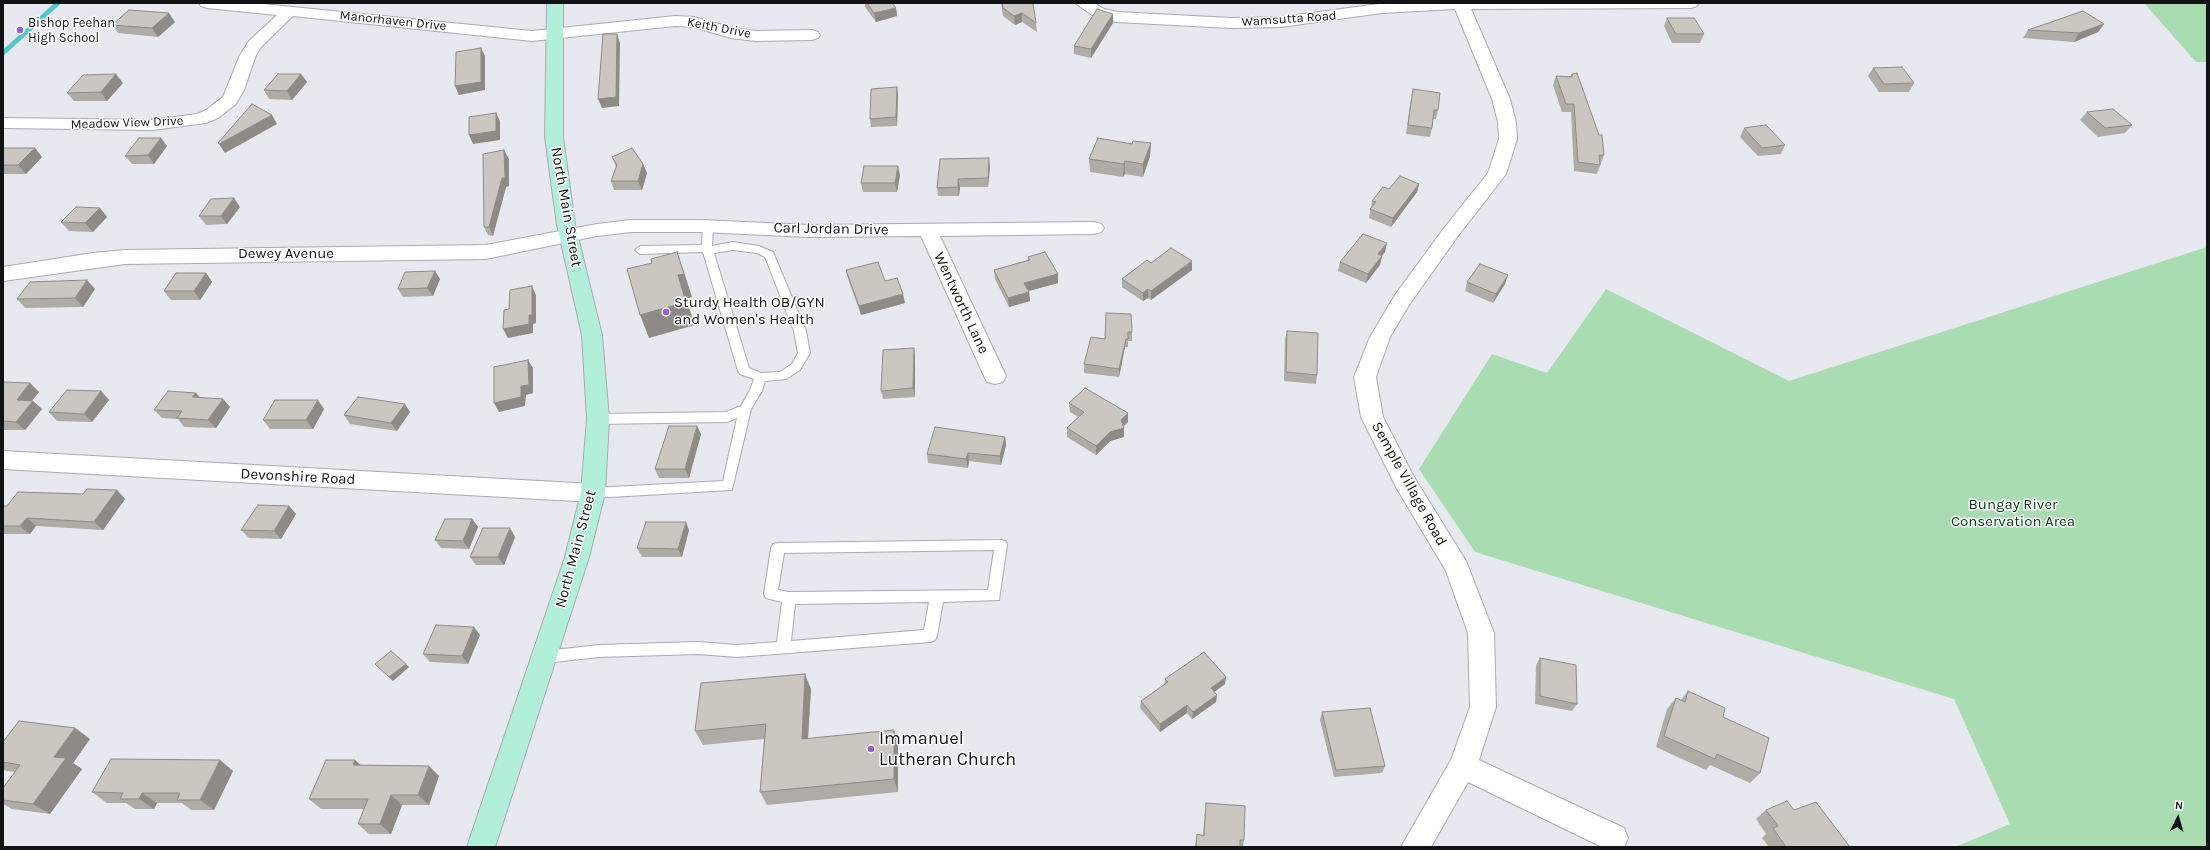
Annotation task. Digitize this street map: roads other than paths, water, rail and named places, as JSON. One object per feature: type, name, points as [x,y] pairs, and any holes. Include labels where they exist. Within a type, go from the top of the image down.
[{"type":"main road","name":"North Main Street","points":[[481,847],[577,557],[593,493],[598,419],[592,335],[569,236],[554,137],[555,3]]},
{"type":"street","name":"Manorhaven Drive","points":[[206,3],[532,36],[555,34]]},
{"type":"street","name":"Wamsutta Road","points":[[1082,3],[1098,12],[1116,16],[1231,23],[1316,18],[1382,6],[1461,4],[1691,3]]},
{"type":"street","name":"Semple Village Road","points":[[1415,847],[1463,766],[1483,707],[1481,633],[1457,568],[1405,483],[1372,417],[1365,377],[1380,337],[1402,300],[1497,174],[1508,139],[1507,122],[1501,99],[1461,4]]},
{"type":"street","name":"Meadow View Drive","points":[[3,123],[152,125],[200,119],[212,114],[230,100],[236,90],[248,55],[255,44],[290,11]]},
{"type":"street","name":"Keith Drive","points":[[555,34],[675,21],[694,22],[731,33],[755,36],[812,35]]},
{"type":"street","name":"Carl Jordan Drive","points":[[569,236],[597,230],[631,226],[708,226],[810,231],[1094,228]]},
{"type":"street","name":"Wentworth Lane","points":[[928,230],[995,376]]},
{"type":"street","name":"Dewey Avenue","points":[[3,274],[93,260],[125,257],[486,252],[509,249],[569,236]]},
{"type":"street","name":"Devonshire Road","points":[[3,460],[593,493]]},
{"type":"street","points":[[1463,766],[1614,838]]},
{"type":"lane","points":[[640,250],[708,249],[733,246],[759,250],[769,255],[800,331],[804,353],[796,367],[782,376],[760,376],[744,371],[708,249],[708,226]]},
{"type":"lane","points":[[593,493],[728,486],[745,409],[756,391],[760,376]]},
{"type":"lane","points":[[598,419],[727,417],[745,409]]},
{"type":"lane","points":[[1001,545],[994,596],[789,598],[771,594],[778,548],[1001,545]]},
{"type":"lane","points":[[545,657],[599,651],[698,648],[737,651],[930,636],[937,596]]},
{"type":"lane","points":[[783,648],[789,598]]},
{"type":"waterway","points":[[3,53],[58,3]]},
{"type":"place","name":"Bishop Feehan High School","points":[[20,30]]},
{"type":"place","name":"Sturdy Health OB/GYN and Women's Health","points":[[666,312]]},
{"type":"place","name":"Immanuel Lutheran Church","points":[[871,749]]},
{"type":"park label","name":"Bungay River Conservation Area","points":[[2013,514]]}]
